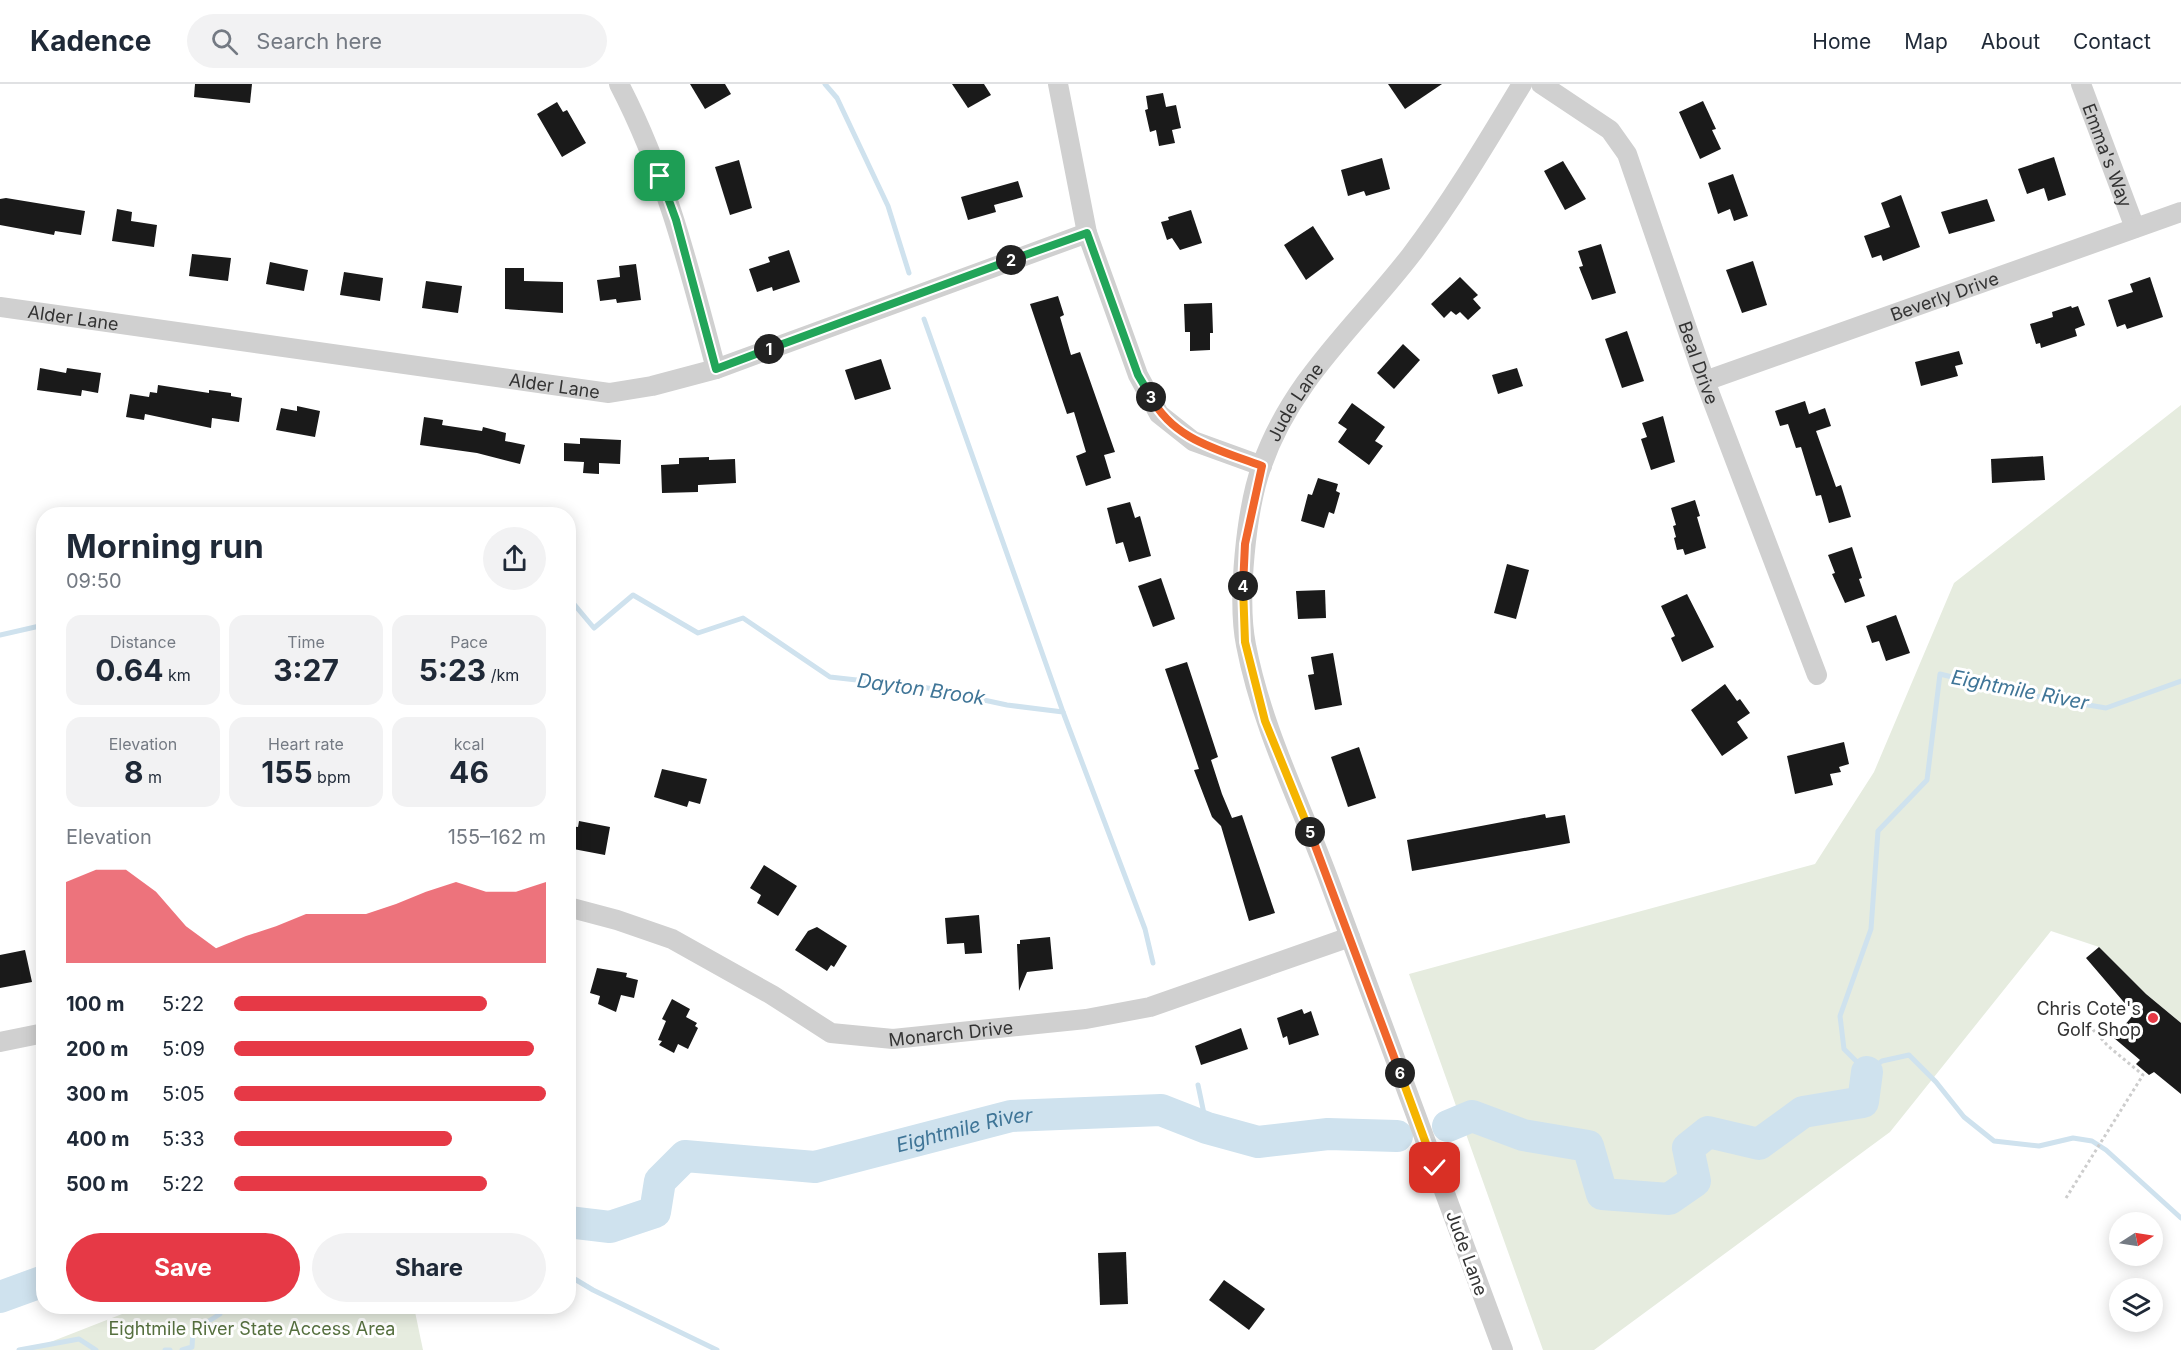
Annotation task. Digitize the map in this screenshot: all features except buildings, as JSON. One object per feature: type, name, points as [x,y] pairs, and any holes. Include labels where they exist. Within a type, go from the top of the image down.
[{"type":"street","points":[[619,84],[644,132],[676,220],[716,369]]},
{"type":"street","points":[[1058,84],[1087,233],[1138,375],[1159,414],[1193,441],[1262,466]]},
{"type":"street","name":"Jude Lane","points":[[1503,1350],[1350,937],[1265,721],[1245,642],[1245,544],[1262,466],[1290,408],[1319,362],[1411,255],[1485,145],[1522,84]]},
{"type":"street","name":"Beal Drive","points":[[1540,84],[1610,130],[1627,154],[1706,381],[1817,675]]},
{"type":"street","name":"Emma's Way","points":[[2081,84],[2135,228]]},
{"type":"street","name":"Beverly Drive","points":[[1706,381],[2181,212]]},
{"type":"street","name":"Alder Lane","points":[[0,307],[609,393],[652,386],[716,369],[1087,233]]},
{"type":"street","name":"Monarch Drive","points":[[576,909],[672,939],[772,995],[831,1033],[892,1040],[1086,1019],[1150,1007],[1350,937]]},
{"type":"street","points":[[0,1042],[36,1035]]},
{"type":"path","points":[[2066,1198],[2143,1075],[2108,1046],[2086,1023]]},
{"type":"green space","points":[[2181,405],[2181,1023],[2146,994],[2099,947],[2051,931],[1890,1132],[1594,1350],[1543,1350],[1409,974],[1815,864],[1874,772],[1954,583]]},
{"type":"green space","name":"Eightmile River State Access Area","points":[[122,1314],[415,1314],[423,1350],[30,1350]]},
{"type":"waterway","points":[[825,84],[837,98],[888,206],[909,273]]},
{"type":"waterway","points":[[924,319],[1063,712]]},
{"type":"waterway","name":"Dayton Brook","points":[[576,607],[594,628],[633,595],[698,633],[743,618],[830,677],[928,688],[1007,705],[1063,712],[1145,929],[1153,963]]},
{"type":"waterway","name":"Dayton Brook","points":[[0,635],[36,627]]},
{"type":"waterway","name":"Eightmile River","points":[[2181,681],[2106,708],[2012,692],[1940,674],[1927,780],[1878,831],[1871,929],[1840,1016],[1844,1049],[1867,1072],[1882,1061],[1909,1055],[1936,1082],[1964,1117],[1994,1141],[2039,1146],[2073,1138],[2092,1141],[2106,1150],[2181,1218]]},
{"type":"waterway","name":"Eightmile River","points":[[1448,1126],[1472,1116],[1523,1135],[1588,1146],[1602,1194],[1669,1199],[1695,1181],[1688,1148],[1708,1132],[1759,1144],[1803,1112],[1863,1102],[1867,1072]]},
{"type":"waterway","name":"Dayton Brook","points":[[1198,1085],[1207,1128]]},
{"type":"waterway","name":"Eightmile River","points":[[576,1223],[610,1227],[655,1212],[660,1181],[685,1156],[815,1167],[1011,1116],[1161,1110],[1207,1128],[1258,1142],[1328,1134],[1397,1136]]},
{"type":"waterway","points":[[576,1280],[717,1350]]},
{"type":"waterway","name":"Eightmile River","points":[[0,1297],[36,1284]]},
{"type":"waterway","points":[[182,1350],[192,1347],[193,1331],[220,1314]]},
{"type":"waterway","points":[[19,1350],[79,1339],[96,1350]]},
{"type":"waterway","points":[[165,1350],[170,1350]]},
{"type":"place","name":"Chris Cote's Golf Shop","points":[[2153,1018]]},
{"type":"route","points":[[660,176],[676,220],[716,369],[1087,233],[1138,375],[1159,414],[1193,441],[1262,466],[1245,544],[1243,587],[1245,642],[1265,721],[1326,874],[1435,1168]]}]
